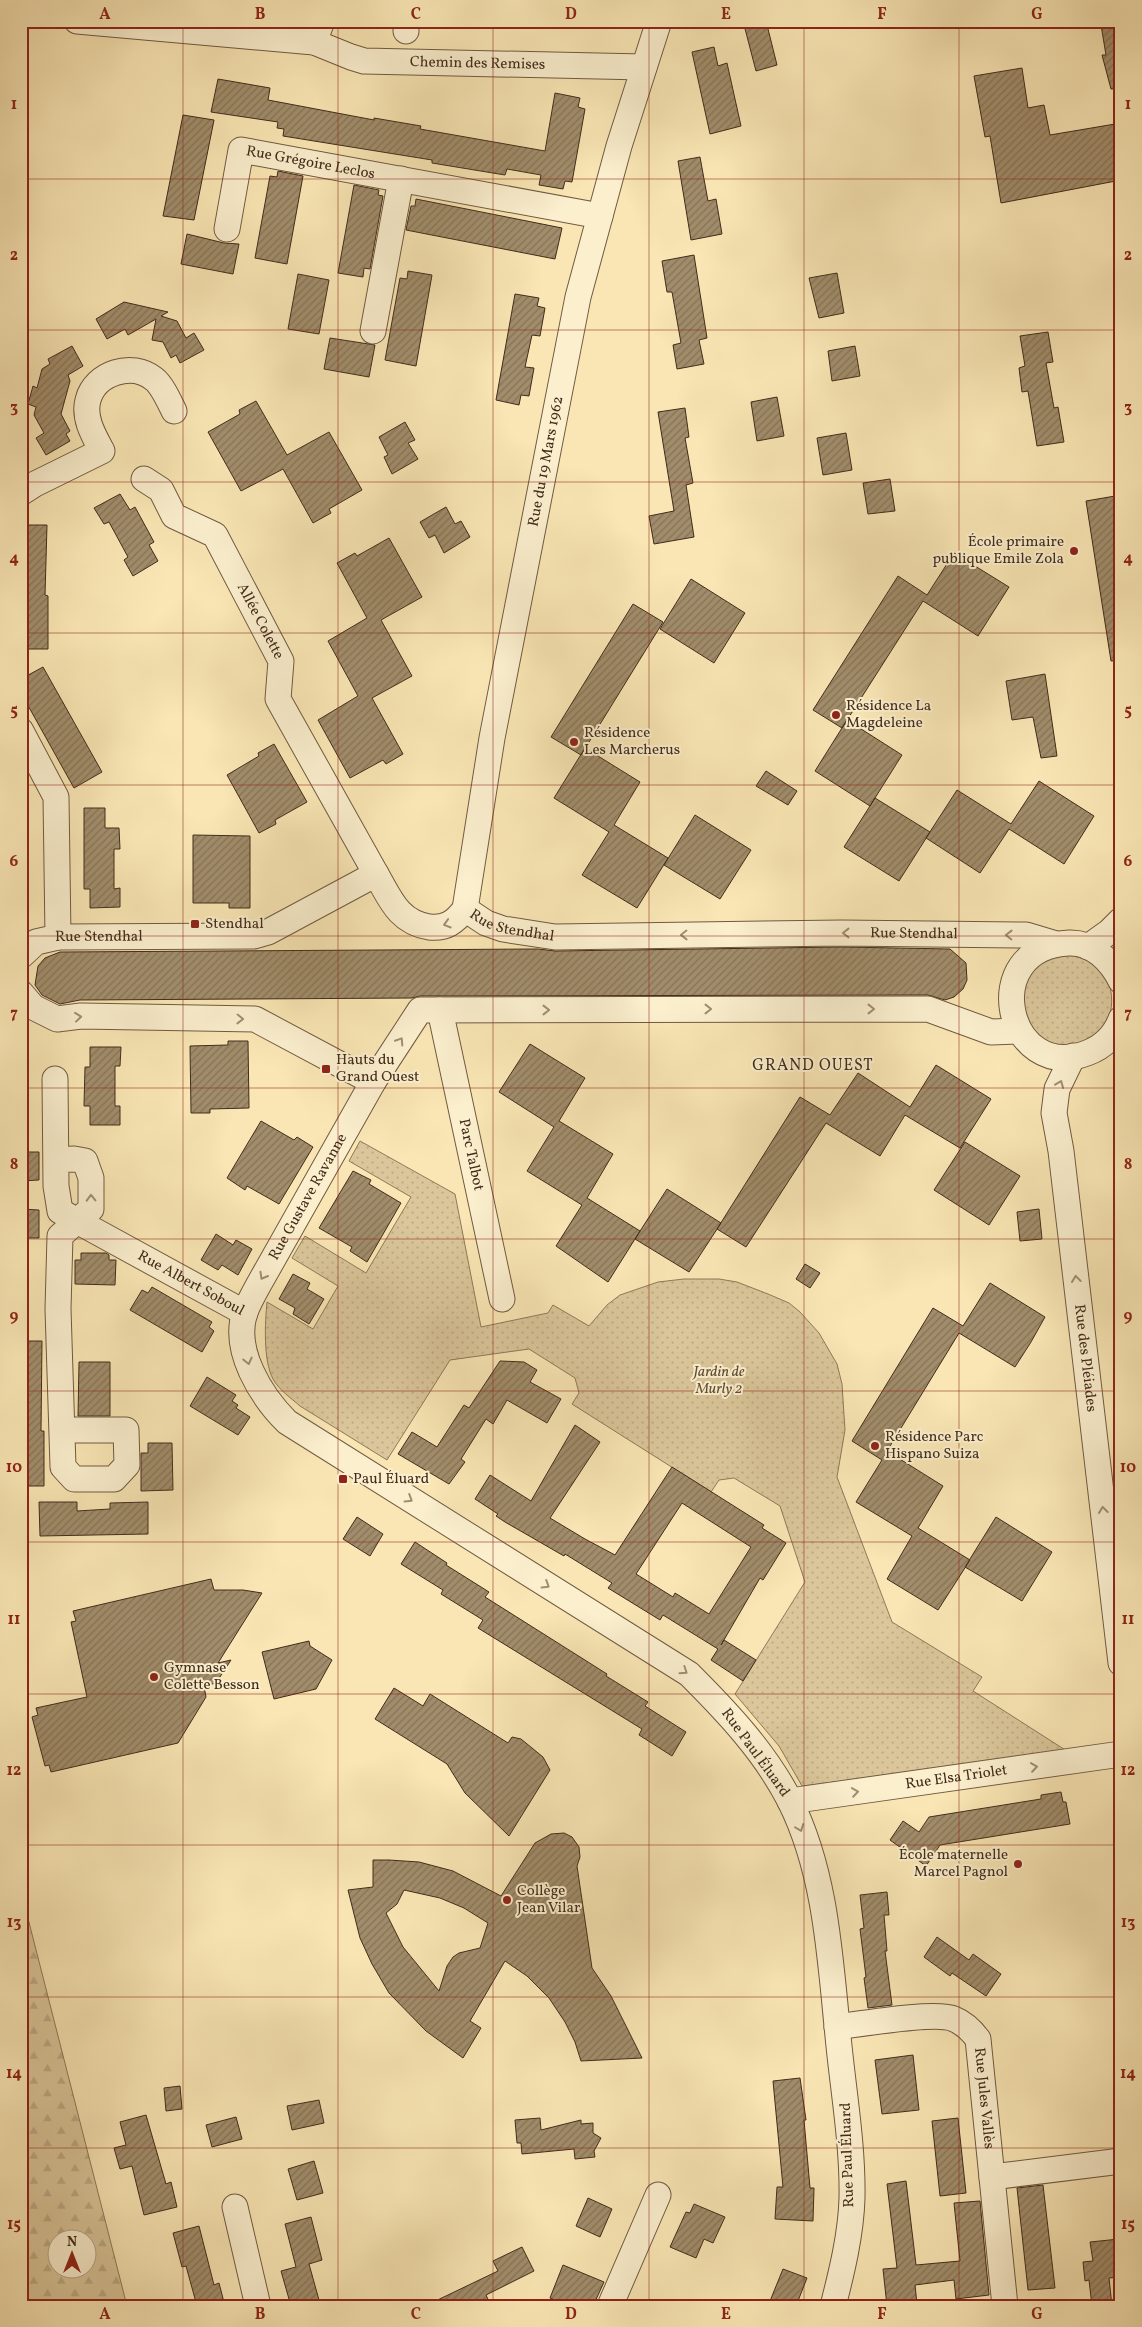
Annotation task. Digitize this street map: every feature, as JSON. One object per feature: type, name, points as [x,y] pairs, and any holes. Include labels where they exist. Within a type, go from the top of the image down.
[{"type":"street","name":"Chemin des Remises","points":[[77,21],[318,31],[351,57],[364,61],[644,67]]},
{"type":"street","name":"Rue du 19 Mars 1962","points":[[465,909],[492,738],[585,265],[619,146],[659,21]]},
{"type":"street","name":"Rue Grégoire Leclos","points":[[227,229],[241,150],[600,216]]},
{"type":"street","points":[[373,331],[401,179]]},
{"type":"street","points":[[21,493],[35,484],[102,451],[88,425],[88,400],[102,379],[118,371],[140,371],[155,379],[174,411]]},
{"type":"street","name":"Allée Colette","points":[[144,479],[161,490],[174,516],[215,535],[281,661],[278,699],[376,874]]},
{"type":"street","points":[[21,731],[56,797],[58,937]]},
{"type":"street","name":"Rue Stendhal","points":[[21,956],[36,942],[58,937],[254,936],[268,932],[376,874],[399,911],[406,919],[416,925],[444,927],[455,922],[465,909],[486,923],[503,929],[555,937],[842,933],[1026,935],[1056,944]]},
{"type":"street","points":[[1088,947],[1109,932],[1121,920]]},
{"type":"street","points":[[1121,981],[1114,968],[1103,955],[1088,947],[1072,943],[1056,944],[1039,950],[1024,962],[1014,978],[1010,995],[1011,1013],[1018,1031],[1028,1043],[1042,1052],[1060,1057],[1072,1056],[1096,1049],[1111,1037],[1121,1019]]},
{"type":"street","points":[[21,993],[33,1007],[57,1019],[81,1016],[255,1019],[374,1082],[420,1010],[928,1008],[991,1032],[1018,1031]]},
{"type":"street","name":"Parc Talbot","points":[[440,1010],[502,1299]]},
{"type":"street","name":"Rue des Pléiades","points":[[1072,1056],[1058,1089],[1054,1113],[1061,1151],[1121,1662]]},
{"type":"street","name":"Rue Albert Soboul","points":[[54,1079],[56,1186],[60,1212],[245,1313],[243,1330],[250,1369],[269,1404],[287,1422],[367,1473]]},
{"type":"street","name":"Rue Gustave Ravanne","points":[[245,1313],[259,1284],[374,1082]]},
{"type":"street","points":[[56,1160],[74,1159],[85,1161],[91,1178],[91,1209],[60,1236],[58,1309],[62,1430]]},
{"type":"street","name":"Rue Paul Éluard","points":[[367,1473],[689,1674],[735,1721],[790,1801],[810,1856],[823,1907],[849,2127],[852,2199],[843,2268],[833,2306]]},
{"type":"street","name":"Rue Elsa Triolet","points":[[790,1801],[1121,1754]]},
{"type":"street","name":"Rue Jules Vallès","points":[[837,2027],[937,2016],[954,2019],[972,2031],[978,2039],[1005,2306]]},
{"type":"street","points":[[992,2177],[1121,2161]]},
{"type":"street","points":[[610,2306],[658,2195]]},
{"type":"street","points":[[234,2207],[258,2306]]},
{"type":"green space","points":[[1069,953],[1091,960],[1104,974],[1109,984],[1111,1007],[1103,1029],[1095,1037],[1083,1044],[1054,1046],[1044,1042],[1028,1030],[1019,985],[1038,960]]},
{"type":"green space","name":"Jardin de Murly 2","points":[[360,1141],[455,1194],[481,1327],[548,1313],[553,1305],[589,1326],[607,1305],[620,1295],[658,1282],[684,1279],[719,1279],[737,1282],[789,1303],[800,1312],[819,1333],[837,1364],[842,1384],[845,1430],[837,1477],[892,1622],[982,1677],[973,1691],[1070,1753],[802,1786],[779,1746],[735,1694],[805,1582],[780,1506],[734,1478],[719,1480],[711,1492],[572,1404],[579,1393],[575,1378],[529,1349],[450,1360],[387,1460],[300,1406],[289,1397],[278,1387],[270,1371],[266,1352],[265,1331],[267,1302],[313,1329],[338,1286],[292,1258],[305,1236],[366,1273],[411,1197],[349,1161]]},
{"type":"green space","points":[[21,1891],[127,2306],[21,2306]]},
{"type":"building","points":[[743,21],[766,21],[777,65],[756,71]]},
{"type":"building","points":[[1121,22],[1121,88],[1111,89],[1102,55],[1106,55],[1101,25]]},
{"type":"building","points":[[714,47],[718,66],[727,63],[741,126],[710,134],[692,52]]},
{"type":"building","points":[[1022,68],[1028,108],[1044,105],[1050,135],[1121,123],[1121,180],[1001,203],[990,136],[985,137],[974,76]]},
{"type":"building","points":[[218,79],[270,88],[268,100],[374,120],[374,118],[421,126],[420,129],[545,151],[555,93],[580,98],[578,107],[585,109],[572,182],[565,181],[563,189],[539,185],[541,175],[507,169],[505,175],[432,163],[432,160],[283,136],[284,129],[277,128],[278,122],[211,112]]},
{"type":"building","points":[[183,115],[214,120],[194,220],[163,216]]},
{"type":"building","points":[[700,157],[708,201],[716,199],[722,234],[691,240],[678,161]]},
{"type":"building","points":[[278,171],[303,176],[287,264],[255,258],[270,176],[277,177]]},
{"type":"building","points":[[354,185],[379,190],[378,195],[383,196],[370,269],[364,268],[363,277],[338,273]]},
{"type":"building","points":[[416,199],[562,228],[555,259],[406,230],[411,206],[415,206]]},
{"type":"building","points":[[187,234],[224,243],[239,244],[233,274],[181,264]]},
{"type":"building","points":[[694,255],[707,338],[699,340],[704,364],[677,369],[673,345],[681,343],[672,292],[667,292],[662,261]]},
{"type":"building","points":[[408,271],[432,275],[416,366],[385,360],[400,278],[407,279]]},
{"type":"building","points":[[837,273],[844,313],[819,318],[809,278]]},
{"type":"building","points":[[298,274],[329,280],[319,334],[288,329]]},
{"type":"building","points":[[515,294],[539,298],[537,306],[545,308],[540,336],[532,335],[525,367],[534,368],[529,396],[521,395],[519,405],[496,400]]},
{"type":"building","points":[[124,302],[168,312],[161,316],[177,321],[186,338],[194,333],[204,350],[180,363],[176,355],[171,358],[163,342],[152,340],[156,319],[128,335],[125,329],[107,339],[96,319]]},
{"type":"building","points":[[1048,332],[1053,362],[1046,363],[1054,408],[1058,407],[1064,442],[1037,446],[1028,391],[1022,392],[1019,368],[1025,366],[1020,336]]},
{"type":"building","points":[[330,338],[375,345],[369,377],[324,369]]},
{"type":"building","points":[[72,346],[83,366],[68,375],[70,381],[61,414],[70,431],[66,434],[70,441],[46,455],[36,438],[44,433],[34,415],[36,407],[28,404],[33,386],[37,388],[42,369],[50,364],[48,359]]},
{"type":"building","points":[[855,346],[860,376],[832,381],[828,351]]},
{"type":"building","points":[[777,397],[784,436],[757,441],[751,402]]},
{"type":"building","points":[[256,401],[287,455],[329,432],[362,490],[329,509],[331,513],[313,523],[283,469],[241,491],[208,432],[240,414],[239,410]]},
{"type":"building","points":[[685,408],[689,437],[685,438],[693,483],[686,485],[694,537],[654,544],[649,516],[674,511],[658,412]]},
{"type":"building","points":[[405,422],[415,440],[408,443],[418,459],[392,474],[384,457],[388,455],[379,437]]},
{"type":"building","points":[[846,433],[852,470],[823,475],[817,438]]},
{"type":"building","points":[[890,479],[895,511],[868,514],[863,483]]},
{"type":"building","points":[[120,494],[130,510],[135,507],[154,542],[149,545],[158,561],[133,576],[124,560],[128,557],[109,522],[104,524],[94,508]]},
{"type":"building","points":[[1121,495],[1121,660],[1111,661],[1086,501]]},
{"type":"building","points":[[446,507],[455,524],[461,521],[470,537],[444,553],[435,535],[429,538],[420,522]]},
{"type":"building","points":[[21,525],[47,525],[45,595],[48,596],[48,649],[21,649]]},
{"type":"building","points":[[389,538],[422,597],[381,620],[412,676],[372,698],[403,754],[386,764],[383,760],[350,778],[318,720],[358,696],[328,641],[367,618],[337,563],[355,553],[357,556]]},
{"type":"building","points":[[954,553],[1009,587],[978,636],[923,601],[842,728],[813,710],[898,576],[927,595]]},
{"type":"building","points":[[691,579],[745,613],[714,663],[660,629]]},
{"type":"building","points":[[633,604],[663,622],[581,755],[551,737]]},
{"type":"building","points":[[43,667],[102,772],[74,788],[21,693],[21,679]]},
{"type":"building","points":[[1045,674],[1057,756],[1041,758],[1033,717],[1012,720],[1006,681]]},
{"type":"building","points":[[847,720],[902,755],[870,806],[815,771]]},
{"type":"building","points":[[274,744],[307,802],[275,820],[276,824],[259,833],[227,775],[259,756],[258,753]]},
{"type":"building","points":[[585,748],[640,782],[614,825],[668,858],[637,908],[582,875],[609,832],[554,798]]},
{"type":"building","points":[[766,771],[797,791],[788,805],[756,786]]},
{"type":"building","points":[[1039,781],[1094,816],[1064,864],[1009,829],[980,873],[926,838],[957,790],[1011,824]]},
{"type":"building","points":[[875,798],[930,832],[899,881],[844,847]]},
{"type":"building","points":[[84,808],[105,808],[105,828],[119,828],[120,849],[114,849],[114,889],[120,888],[120,907],[90,908],[90,889],[84,889]]},
{"type":"building","points":[[695,815],[751,850],[720,899],[664,865]]},
{"type":"building","points":[[193,835],[250,836],[250,908],[229,908],[229,903],[193,903]]},
{"type":"building","points":[[842,947],[950,949],[966,963],[967,980],[963,989],[954,997],[945,1000],[928,995],[420,996],[412,998],[80,1000],[60,1004],[42,995],[35,985],[38,966],[45,958],[60,952],[538,949],[555,951]]},
{"type":"building","points":[[228,1041],[248,1041],[249,1108],[210,1109],[210,1113],[191,1113],[190,1046],[228,1045]]},
{"type":"building","points":[[530,1044],[585,1078],[559,1121],[613,1154],[587,1198],[640,1231],[608,1282],[556,1246],[582,1205],[527,1171],[554,1127],[499,1092]]},
{"type":"building","points":[[90,1047],[121,1047],[120,1066],[115,1066],[115,1106],[120,1106],[120,1125],[90,1125],[90,1106],[84,1106],[85,1067],[90,1067]]},
{"type":"building","points":[[936,1065],[991,1099],[960,1148],[905,1115],[880,1156],[826,1123],[746,1247],[717,1229],[800,1097],[830,1115],[858,1073],[910,1107]]},
{"type":"building","points":[[261,1121],[294,1140],[297,1137],[313,1147],[279,1204],[247,1186],[245,1190],[227,1178]]},
{"type":"building","points":[[965,1142],[1020,1176],[989,1225],[934,1190]]},
{"type":"building","points":[[21,1152],[39,1152],[39,1180],[21,1181]]},
{"type":"building","points":[[353,1171],[371,1180],[369,1184],[401,1203],[367,1262],[350,1251],[352,1247],[319,1228]]},
{"type":"building","points":[[667,1189],[721,1223],[689,1272],[635,1239]]},
{"type":"building","points":[[21,1209],[39,1210],[39,1238],[21,1238]]},
{"type":"building","points":[[1039,1209],[1042,1239],[1020,1241],[1017,1212]]},
{"type":"building","points":[[216,1234],[233,1245],[236,1240],[252,1249],[238,1275],[222,1265],[218,1270],[201,1260]]},
{"type":"building","points":[[81,1253],[106,1253],[109,1255],[109,1260],[116,1260],[115,1285],[75,1284],[75,1260],[81,1260]]},
{"type":"building","points":[[805,1264],[820,1273],[810,1288],[796,1279]]},
{"type":"building","points":[[293,1274],[310,1283],[307,1289],[324,1299],[309,1324],[293,1314],[295,1308],[279,1299]]},
{"type":"building","name":"Résidence Parc Hispano Suiza","points":[[990,1283],[1045,1317],[1031,1342],[1015,1367],[959,1333],[887,1451],[943,1486],[918,1528],[970,1560],[938,1610],[887,1579],[912,1536],[856,1502],[882,1460],[852,1441],[933,1308],[963,1326]]},
{"type":"building","points":[[152,1287],[212,1322],[209,1327],[214,1331],[202,1352],[130,1310],[142,1290],[148,1293]]},
{"type":"building","points":[[21,1341],[42,1341],[41,1431],[44,1431],[44,1486],[21,1486]]},
{"type":"building","points":[[500,1361],[524,1362],[537,1370],[530,1382],[561,1399],[547,1423],[507,1400],[493,1424],[486,1419],[461,1459],[465,1462],[449,1484],[398,1454],[412,1432],[437,1447],[464,1405],[469,1408]]},
{"type":"building","points":[[79,1362],[110,1362],[110,1416],[78,1416]]},
{"type":"building","points":[[207,1377],[236,1395],[232,1401],[238,1405],[236,1408],[250,1417],[238,1435],[190,1406]]},
{"type":"building","points":[[575,1425],[600,1442],[550,1518],[585,1539],[615,1555],[672,1467],[764,1525],[762,1528],[786,1543],[763,1580],[760,1578],[721,1645],[724,1640],[756,1660],[743,1681],[711,1660],[718,1649],[663,1615],[660,1620],[608,1588],[612,1583],[565,1554],[564,1556],[505,1522],[496,1516],[498,1514],[475,1499],[490,1475],[531,1501]],"holes":[[[682,1503],[751,1547],[709,1614],[675,1593],[673,1597],[636,1574]]]},
{"type":"building","points":[[148,1443],[172,1443],[173,1490],[141,1491],[141,1453],[148,1453]]},
{"type":"building","points":[[39,1502],[77,1502],[77,1511],[110,1509],[110,1503],[148,1502],[148,1534],[40,1536]]},
{"type":"building","points":[[357,1517],[383,1534],[370,1556],[343,1539]]},
{"type":"building","points":[[996,1517],[1052,1552],[1022,1601],[965,1567]]},
{"type":"building","points":[[415,1542],[447,1563],[446,1565],[489,1592],[485,1597],[607,1674],[606,1676],[648,1702],[645,1706],[686,1732],[672,1756],[639,1735],[642,1729],[478,1628],[483,1620],[441,1594],[443,1590],[401,1564]]},
{"type":"building","name":"Gymnase Colette Besson","points":[[211,1579],[214,1590],[243,1590],[262,1593],[218,1663],[231,1660],[216,1683],[204,1686],[206,1697],[178,1743],[51,1772],[49,1765],[45,1766],[32,1717],[38,1715],[36,1708],[87,1697],[71,1622],[76,1621],[73,1611]]},
{"type":"building","points":[[309,1641],[310,1646],[332,1660],[316,1689],[274,1699],[262,1652]]},
{"type":"building","points":[[394,1688],[423,1706],[430,1694],[508,1743],[512,1737],[521,1739],[543,1757],[550,1770],[509,1836],[465,1793],[447,1764],[375,1719]]},
{"type":"building","points":[[1061,1792],[1063,1802],[1066,1802],[1070,1824],[940,1845],[926,1866],[890,1840],[903,1821],[919,1832],[929,1817],[1041,1799],[1041,1795]]},
{"type":"building","points":[[564,1833],[572,1837],[579,1847],[580,1857],[577,1866],[592,1968],[611,1996],[642,2058],[581,2061],[575,2042],[565,2022],[549,1998],[527,1976],[505,1961],[470,2021],[481,2028],[463,2058],[426,2031],[389,1993],[372,1964],[360,1938],[348,1890],[373,1887],[373,1860],[419,1862],[453,1871],[501,1896],[535,1843],[551,1834]],"holes":[[[404,1890],[440,1898],[464,1908],[488,1923],[480,1948],[459,1953],[453,1957],[447,1966],[439,1991],[403,1947],[386,1913],[397,1904]]]},
{"type":"building","points":[[887,1892],[889,1915],[884,1915],[887,1951],[885,1951],[892,2005],[868,2008],[860,1929],[864,1928],[860,1895]]},
{"type":"building","points":[[937,1937],[969,1960],[973,1954],[1001,1974],[986,1996],[952,1973],[950,1976],[924,1957]]},
{"type":"building","points":[[913,2055],[919,2110],[882,2114],[875,2060]]},
{"type":"building","points":[[800,2078],[806,2120],[804,2120],[810,2188],[814,2188],[813,2221],[775,2219],[777,2187],[783,2187],[773,2081]]},
{"type":"building","points":[[180,2086],[182,2109],[166,2111],[164,2088]]},
{"type":"building","points":[[319,2100],[324,2123],[292,2130],[287,2106]]},
{"type":"building","points":[[146,2115],[166,2184],[171,2182],[177,2207],[144,2215],[132,2166],[120,2169],[114,2148],[126,2145],[120,2122]]},
{"type":"building","points":[[236,2117],[242,2139],[212,2147],[206,2125]]},
{"type":"building","points":[[540,2118],[541,2130],[581,2120],[581,2124],[593,2123],[593,2133],[601,2138],[594,2151],[595,2157],[575,2159],[574,2149],[522,2154],[521,2143],[517,2143],[515,2120]]},
{"type":"building","points":[[958,2118],[966,2193],[940,2196],[932,2121]]},
{"type":"building","points":[[314,2161],[323,2193],[297,2200],[288,2169]]},
{"type":"building","points":[[906,2181],[916,2265],[960,2261],[954,2203],[980,2201],[989,2295],[956,2299],[954,2280],[915,2285],[917,2304],[887,2306],[883,2269],[897,2268],[887,2184]]},
{"type":"building","points":[[1043,2185],[1055,2288],[1028,2290],[1017,2188]]},
{"type":"building","points":[[588,2198],[612,2209],[600,2237],[576,2226]]},
{"type":"building","points":[[694,2204],[725,2217],[713,2243],[704,2239],[696,2258],[670,2247],[686,2212],[690,2213]]},
{"type":"building","points":[[311,2217],[322,2260],[309,2264],[319,2300],[291,2306],[281,2271],[296,2267],[285,2224]]},
{"type":"building","points":[[199,2226],[214,2285],[219,2283],[225,2306],[197,2306],[186,2266],[182,2267],[173,2233]]},
{"type":"building","points":[[1119,2239],[1121,2277],[1109,2278],[1112,2306],[1092,2306],[1089,2280],[1085,2281],[1083,2262],[1093,2261],[1090,2242]]},
{"type":"building","points":[[522,2247],[534,2271],[486,2295],[491,2306],[425,2306],[498,2271],[493,2261]]},
{"type":"building","points":[[563,2265],[604,2282],[593,2306],[569,2306],[550,2298]]},
{"type":"building","points":[[783,2269],[807,2278],[796,2306],[768,2306]]},
{"type":"place","name":"École primaire publique Emile Zola","points":[[1074,551]]},
{"type":"place","name":"Résidence La Magdeleine","points":[[836,715]]},
{"type":"place","name":"Résidence Les Marcherus","points":[[574,742]]},
{"type":"place","name":"Stendhal","points":[[195,924]]},
{"type":"place","name":"Hauts du Grand Ouest","points":[[326,1069]]},
{"type":"place","name":"Résidence Parc Hispano Suiza","points":[[875,1446]]},
{"type":"place","name":"Paul Éluard","points":[[343,1479]]},
{"type":"place","name":"Gymnase Colette Besson","points":[[154,1677]]},
{"type":"place","name":"École maternelle Marcel Pagnol","points":[[1018,1864]]},
{"type":"place","name":"Collège Jean Vilar","points":[[507,1900]]},
{"type":"district","name":"GRAND OUEST","points":[[813,1066]]}]
